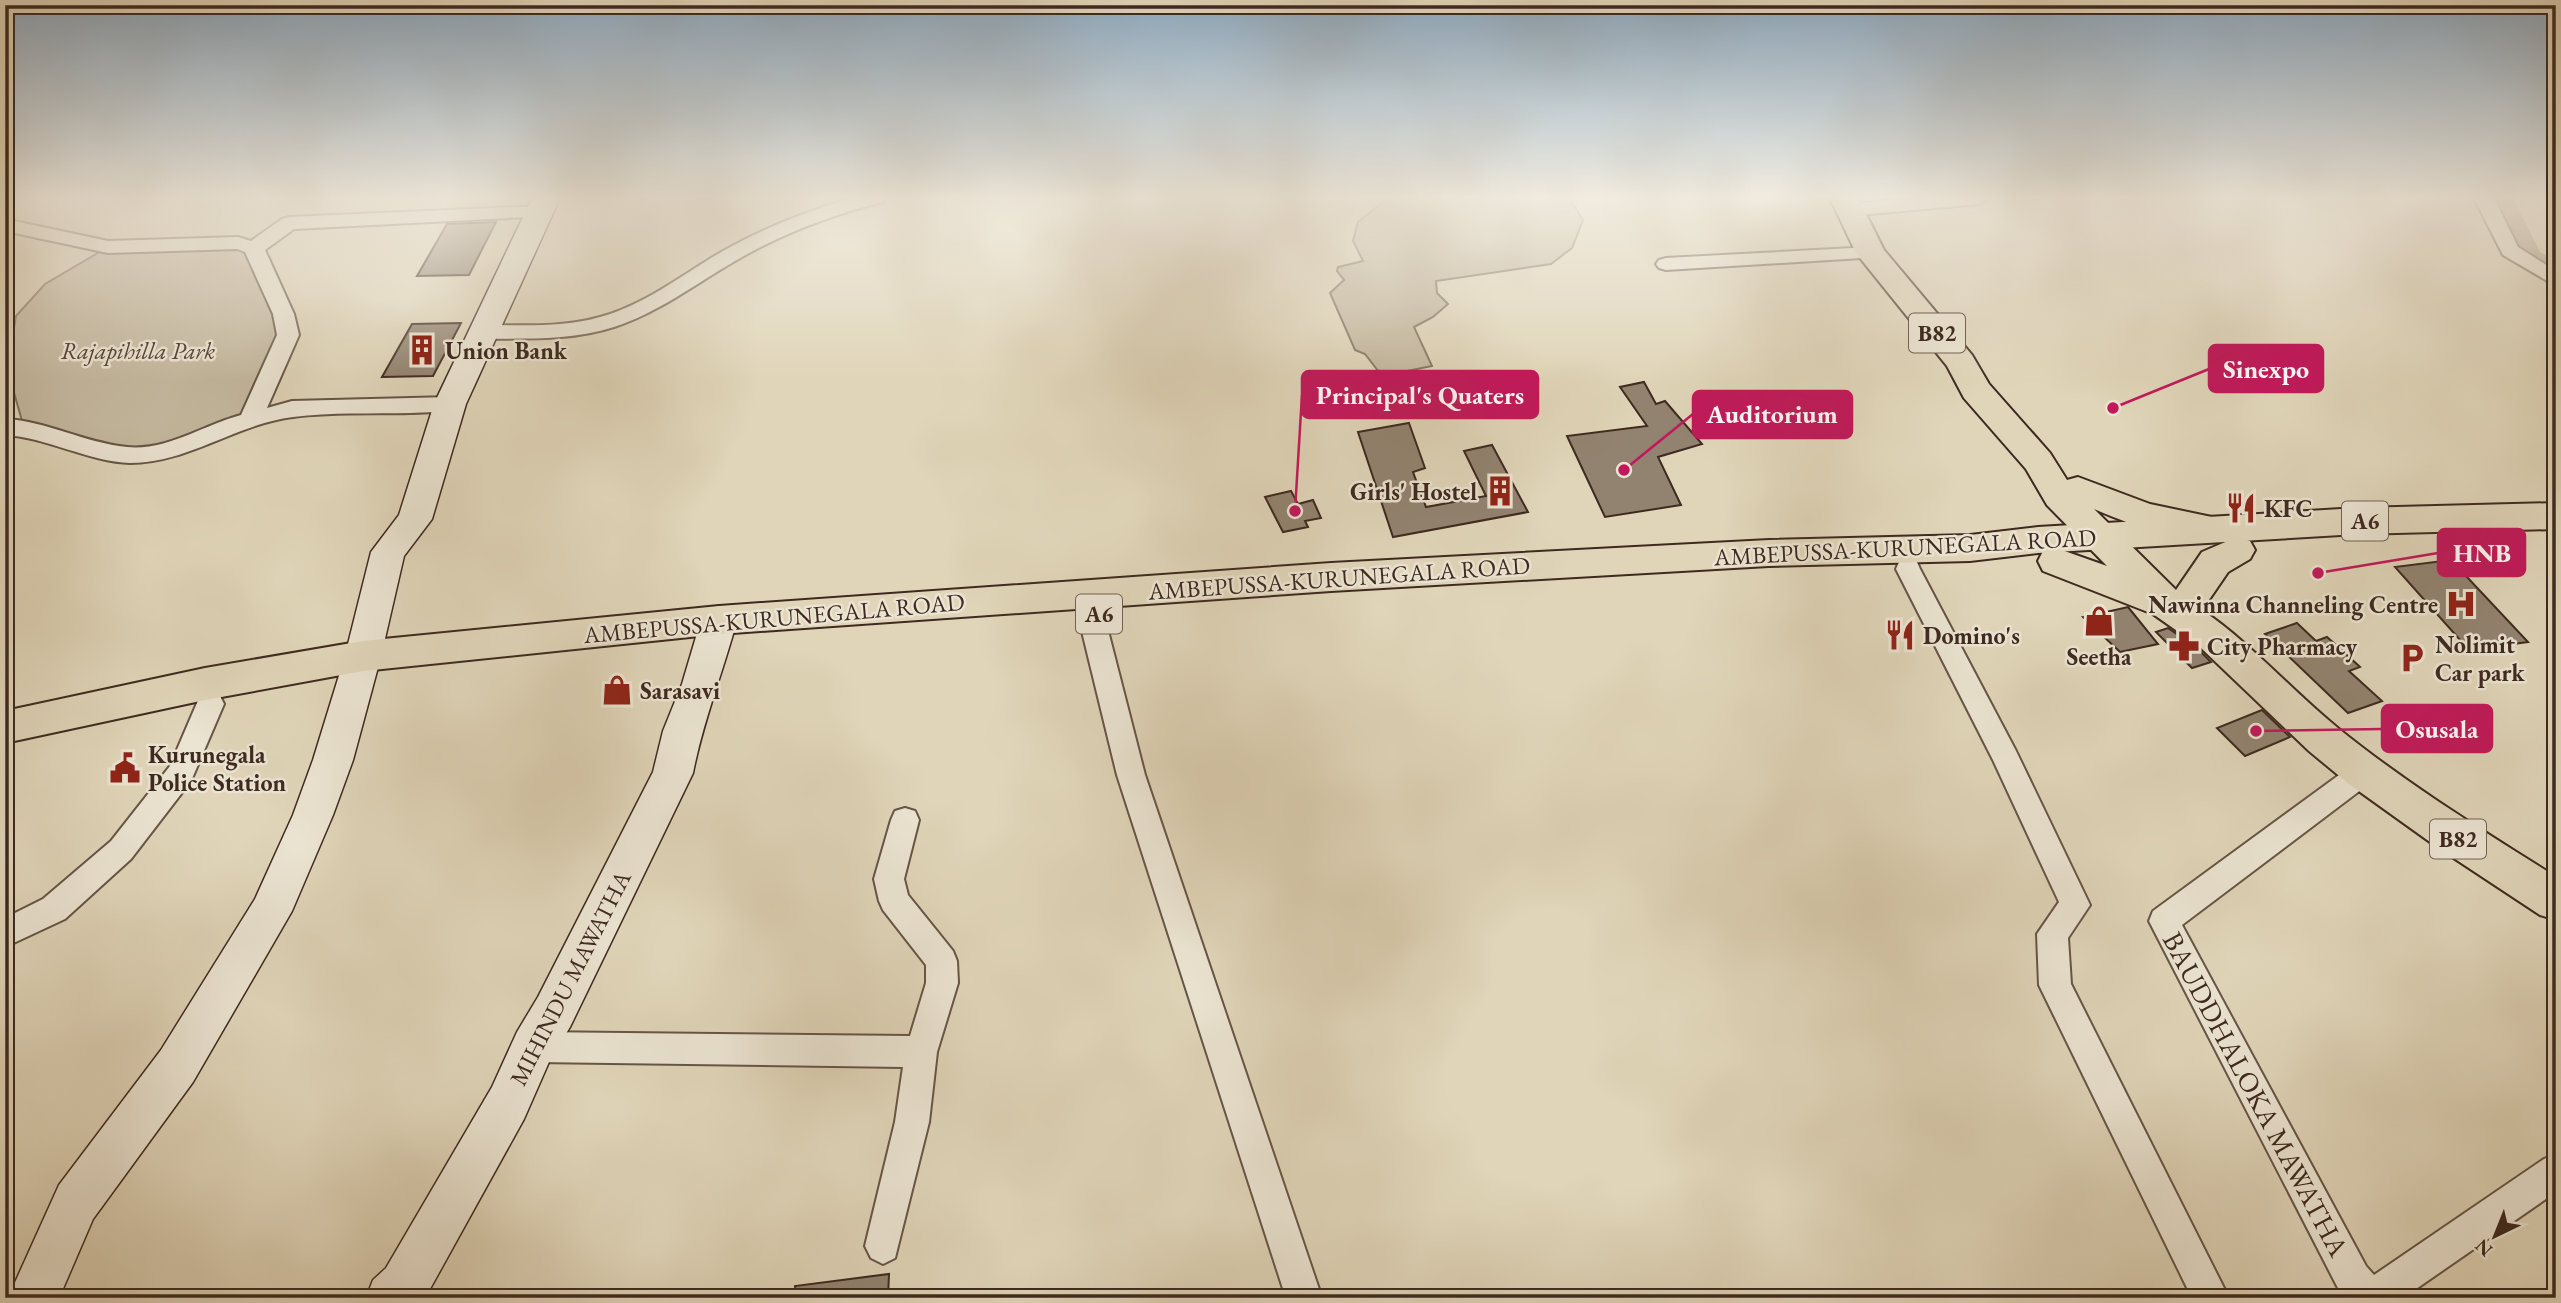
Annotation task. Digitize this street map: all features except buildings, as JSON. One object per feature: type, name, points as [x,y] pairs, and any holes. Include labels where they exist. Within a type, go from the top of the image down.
[{"type":"main road","name":"B82","points":[[1876,259],[1961,362],[1976,390],[2038,461],[2213,637],[2314,731],[2364,772],[2452,835],[2556,901]]},
{"type":"main road","points":[[2069,493],[2144,516],[2227,540],[2215,562],[2179,604],[2047,550],[2053,516],[2069,493]]},
{"type":"main road","name":"AMBEPUSSA-KURUNEGALA ROAD","points":[[5,727],[205,684],[716,631],[1318,578],[1769,553],[2124,547],[2227,540],[2371,520],[2556,516]]},
{"type":"main road","name":"AMBEPUSSA-KURUNEGALA ROAD","points":[[2227,540],[2372,541],[2556,536]]},
{"type":"main road","name":"AMBEPUSSA-KURUNEGALA ROAD","points":[[716,631],[1091,615],[1338,597],[1908,569],[2047,550]]},
{"type":"main road","name":"AMBEPUSSA-KURUNEGALA ROAD","points":[[5,747],[210,704],[359,668]]},
{"type":"street","points":[[250,420],[288,336],[284,318],[257,259]]},
{"type":"street","points":[[33,1298],[76,1202],[177,1066],[271,911],[333,760],[388,552],[415,519],[450,404],[518,259]]},
{"type":"street","points":[[482,332],[575,329],[619,318],[678,289],[726,259]]},
{"type":"street","points":[[1666,264],[1763,259]]},
{"type":"street","points":[[2522,259],[2556,280]]},
{"type":"street","points":[[5,427],[24,428],[56,439],[128,455],[158,452],[189,444],[250,420],[292,409],[450,404]]},
{"type":"street","points":[[1908,569],[2006,759],[2075,905],[2052,934],[2055,985],[2211,1298]]},
{"type":"street","points":[[1091,615],[1131,775],[1304,1298]]},
{"type":"street","name":"MIHINDU MAWATHA","points":[[391,1298],[404,1286],[508,1102],[533,1047],[554,1012],[673,773],[682,731],[701,684],[716,631]]},
{"type":"street","points":[[5,933],[54,909],[121,850],[181,773],[210,704]]},
{"type":"street","name":"BAUDDHALOKA MAWATHA","points":[[2364,772],[2164,921],[2353,1279],[2372,1298],[2556,1171]]},
{"type":"street","points":[[883,1246],[912,1122],[921,1052],[942,982],[942,961],[912,920],[894,901],[889,879],[905,820]]},
{"type":"street","points":[[533,1047],[921,1052]]},
{"type":"green space","name":"Rajapihilla Park","points":[[88,259],[259,259],[284,318],[250,420],[128,455],[24,428],[7,368],[16,316],[45,284]]},
{"type":"green space","points":[[1362,259],[1558,259],[1551,264],[1436,281],[1437,293],[1448,304],[1433,317],[1414,327],[1432,366],[1382,376],[1365,354],[1355,350],[1330,293],[1344,280],[1337,271],[1338,267],[1363,261]]},
{"type":"waterway","points":[[2538,259],[2556,267]]},
{"type":"place","name":"Union Bank","points":[[422,350]]},
{"type":"place","name":"Sinexpo","points":[[2113,408]]},
{"type":"place","name":"Auditorium","points":[[1624,470]]},
{"type":"place","name":"Girls' Hostel","points":[[1500,491]]},
{"type":"place","name":"KFC","points":[[2241,508]]},
{"type":"place","name":"Principal's Quaters","points":[[1295,511]]},
{"type":"place","name":"HNB","points":[[2318,573]]},
{"type":"place","name":"Nawinna Channeling Centre","points":[[2461,604]]},
{"type":"place","name":"Seetha","points":[[2099,621]]},
{"type":"place","name":"Domino's","points":[[1900,635]]},
{"type":"place","name":"City Pharmacy","points":[[2184,646]]},
{"type":"place","name":"Nolimit Car park","points":[[2412,658]]},
{"type":"place","name":"Sarasavi","points":[[617,690]]},
{"type":"place","name":"Osusala","points":[[2256,731]]},
{"type":"place","name":"Kurunegala Police Station","points":[[125,768]]}]
